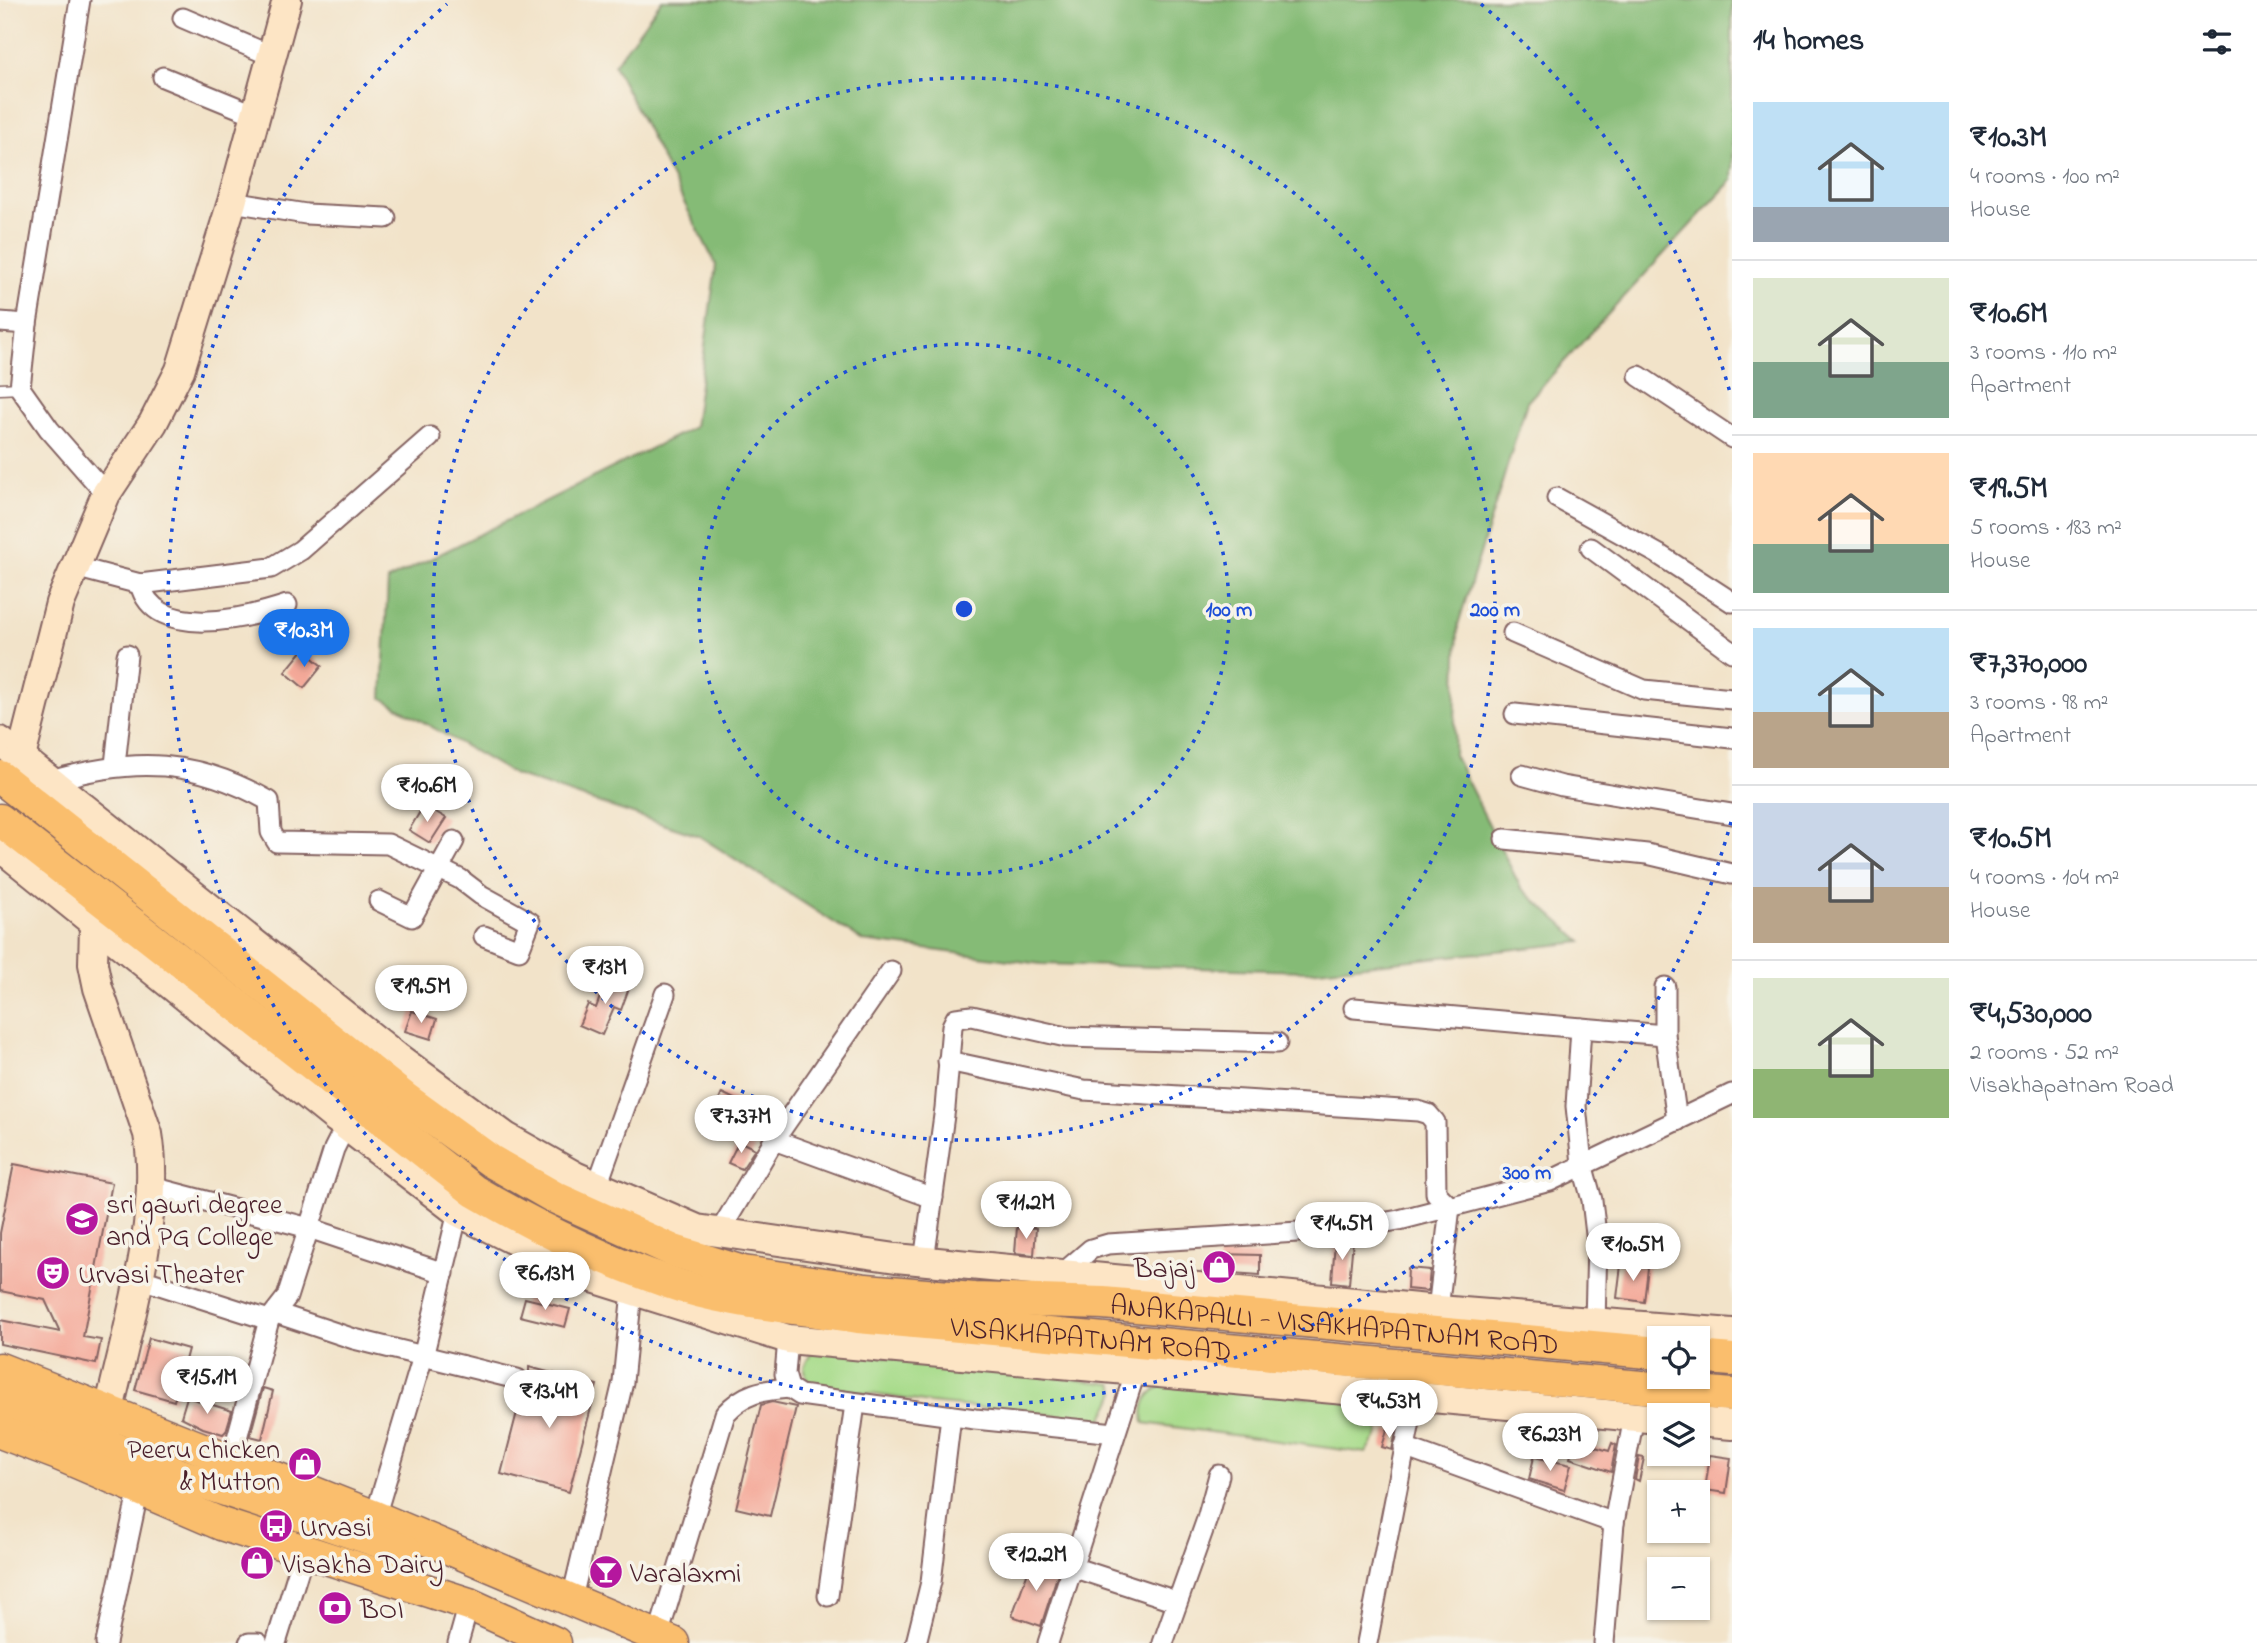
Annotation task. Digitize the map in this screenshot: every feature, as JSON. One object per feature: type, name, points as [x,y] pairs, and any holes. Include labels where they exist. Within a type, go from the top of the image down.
[{"type":"main road","name":"ANAKAPALLI - VISAKHAPATNAM ROAD","points":[[6,770],[396,1092],[498,1149],[610,1225],[674,1251],[743,1272],[866,1290],[974,1299],[1103,1303],[1647,1352]]},
{"type":"main road","name":"VISAKHAPATNAM ROAD","points":[[0,820],[466,1201],[517,1216],[670,1283],[741,1299],[858,1317],[1732,1395]]},
{"type":"main road","points":[[1710,1350],[1731,1339]]},
{"type":"main road","points":[[0,1369],[102,1441],[142,1476],[221,1524],[468,1604],[555,1643]]},
{"type":"main road","points":[[0,1399],[102,1441]]},
{"type":"main road","points":[[0,1432],[102,1441],[230,1460],[572,1598],[653,1641]]},
{"type":"main road","points":[[142,1476],[406,1550],[653,1641]]},
{"type":"street","points":[[80,0],[27,324],[20,388],[49,429],[106,494]]},
{"type":"street","points":[[287,0],[232,202],[180,370],[153,423],[106,494],[60,603],[6,770],[54,780],[115,765],[174,766],[206,772],[269,801],[271,832],[277,842],[380,842],[439,869],[530,922],[519,950],[484,936]]},
{"type":"street","points":[[183,18],[272,56]]},
{"type":"street","points":[[163,77],[256,115]]},
{"type":"street","points":[[232,202],[306,214],[386,218]]},
{"type":"street","points":[[0,322],[27,324]]},
{"type":"street","points":[[1639,376],[1732,438]]},
{"type":"street","points":[[75,567],[141,584],[251,573],[287,561],[430,437]]},
{"type":"street","points":[[1557,498],[1658,554],[1732,602]]},
{"type":"street","points":[[1591,548],[1732,652]]},
{"type":"street","points":[[141,584],[150,606],[163,612],[212,622],[244,619],[287,605]]},
{"type":"street","points":[[1513,633],[1644,690],[1732,699]]},
{"type":"street","points":[[115,765],[127,655]]},
{"type":"street","points":[[1515,714],[1732,737]]},
{"type":"street","points":[[1522,775],[1562,786],[1732,814]]},
{"type":"street","points":[[54,780],[397,1057],[498,1149],[597,1186],[697,1229],[924,1261],[1438,1310],[1595,1322],[1731,1339]]},
{"type":"street","points":[[1505,839],[1647,854],[1732,874]]},
{"type":"street","points":[[379,901],[412,917],[454,841]]},
{"type":"street","points":[[0,847],[94,936],[98,988],[148,1134],[152,1187],[138,1278],[102,1441]]},
{"type":"street","points":[[0,871],[94,936],[346,1125],[583,1275],[788,1339],[1647,1418],[1614,1524],[1604,1643]]},
{"type":"street","points":[[719,1233],[774,1140],[891,971]]},
{"type":"street","points":[[1665,987],[1665,1035],[1677,1121]]},
{"type":"street","points":[[597,1186],[665,994]]},
{"type":"street","points":[[1354,1008],[1665,1035]]},
{"type":"street","points":[[924,1261],[952,1026],[956,1018],[963,1016],[1066,1037],[1277,1043]]},
{"type":"street","points":[[1581,1028],[1576,1106],[1582,1164],[1592,1200],[1597,1242],[1595,1322]]},
{"type":"street","points":[[948,1061],[1084,1090],[1418,1111],[1428,1114],[1435,1122],[1436,1193],[1450,1207]]},
{"type":"street","points":[[1063,1273],[1091,1249],[1108,1244],[1346,1229],[1399,1220],[1550,1181],[1732,1094]]},
{"type":"street","points":[[230,1460],[273,1317],[288,1297],[334,1149],[346,1125]]},
{"type":"street","points":[[774,1140],[933,1198]]},
{"type":"street","points":[[152,1187],[309,1228],[444,1273]]},
{"type":"street","points":[[375,1517],[423,1358],[444,1273],[466,1201]]},
{"type":"street","points":[[1438,1310],[1450,1207]]},
{"type":"street","points":[[138,1278],[423,1358],[517,1379]]},
{"type":"street","points":[[572,1598],[623,1382],[632,1291]]},
{"type":"street","points":[[788,1339],[785,1374],[789,1388]]},
{"type":"street","points":[[1048,1643],[1136,1370]]},
{"type":"street","points":[[653,1641],[725,1414],[737,1401],[758,1391],[789,1388],[807,1397],[855,1404],[1115,1433]]},
{"type":"street","points":[[1367,1643],[1415,1396]]},
{"type":"street","points":[[828,1596],[855,1404]]},
{"type":"street","points":[[916,1643],[931,1582],[951,1416]]},
{"type":"street","points":[[1710,1423],[1732,1425]]},
{"type":"street","points":[[1404,1447],[1614,1524]]},
{"type":"street","points":[[1163,1643],[1207,1520],[1219,1475]]},
{"type":"street","points":[[106,1643],[142,1476]]},
{"type":"street","points":[[276,1643],[304,1552]]},
{"type":"street","points":[[1072,1567],[1176,1601]]},
{"type":"street","points":[[458,1643],[468,1604]]},
{"type":"street","points":[[249,1643],[258,1643]]},
{"type":"lane","points":[[0,389],[20,388]]},
{"type":"green space","points":[[662,0],[1732,0],[1732,180],[1527,402],[1458,625],[1454,755],[1521,888],[1582,942],[1308,971],[1041,964],[863,941],[699,836],[515,775],[382,698],[388,580],[694,427],[716,265],[614,65]]},
{"type":"green space","points":[[814,1348],[1113,1384],[1116,1392],[1102,1420],[930,1403],[808,1384],[804,1366]]},
{"type":"green space","points":[[1165,1384],[1364,1402],[1379,1421],[1378,1435],[1366,1453],[1144,1423],[1143,1410],[1147,1399]]},
{"type":"building","points":[[303,650],[322,666],[304,688],[285,672]]},
{"type":"building","points":[[424,805],[446,818],[430,843],[409,830]]},
{"type":"building","points":[[607,977],[630,985],[621,1010],[614,1007],[602,1035],[579,1025],[588,1004],[596,1008]]},
{"type":"building","points":[[412,1011],[437,1019],[431,1039],[405,1031]]},
{"type":"building","points":[[722,1093],[747,1105],[739,1121],[715,1110]]},
{"type":"building","points":[[739,1141],[755,1149],[742,1169],[728,1163]]},
{"type":"building","points":[[14,1164],[112,1183],[83,1337],[101,1340],[96,1364],[0,1344],[0,1320],[60,1332],[45,1300],[0,1291],[0,1233]]},
{"type":"building","points":[[1017,1227],[1036,1228],[1034,1255],[1015,1253]]},
{"type":"building","points":[[1353,1240],[1349,1284],[1332,1282],[1335,1242]]},
{"type":"building","points":[[1219,1254],[1260,1255],[1260,1275],[1218,1272]]},
{"type":"building","points":[[1621,1265],[1648,1268],[1644,1302],[1617,1298]]},
{"type":"building","points":[[1408,1268],[1430,1270],[1428,1291],[1407,1289]]},
{"type":"building","points":[[525,1298],[570,1309],[565,1327],[520,1316]]},
{"type":"building","points":[[149,1338],[188,1349],[174,1401],[135,1390]]},
{"type":"building","points":[[529,1367],[597,1385],[569,1492],[501,1474],[523,1389],[529,1383]]},
{"type":"building","points":[[263,1388],[273,1391],[262,1439],[250,1436]]},
{"type":"building","points":[[187,1397],[232,1411],[226,1431],[223,1434],[203,1428],[181,1417]]},
{"type":"building","points":[[772,1402],[796,1407],[770,1516],[736,1508],[761,1405]]},
{"type":"building","points":[[1387,1430],[1396,1432],[1392,1450],[1382,1447]]},
{"type":"building","points":[[1575,1441],[1609,1451],[1612,1443],[1616,1445],[1611,1472],[1570,1458]]},
{"type":"building","points":[[1710,1455],[1731,1458],[1726,1493],[1710,1491],[1710,1480],[1706,1480]]},
{"type":"building","points":[[1534,1457],[1571,1465],[1564,1490],[1529,1479]]},
{"type":"building","points":[[1639,1457],[1644,1458],[1639,1481],[1635,1479]]},
{"type":"building","points":[[1032,1560],[1059,1570],[1041,1626],[1012,1616]]},
{"type":"place","name":"sri gawri degree and PG College","points":[[82,1219]]},
{"type":"place","name":"Bajaj","points":[[1219,1267]]},
{"type":"place","name":"Urvasi Theater","points":[[53,1273]]},
{"type":"place","name":"Peeru chicken & Mutton","points":[[305,1464]]},
{"type":"place","name":"Urvasi","points":[[276,1526]]},
{"type":"place","name":"Visakha Dairy","points":[[257,1563]]},
{"type":"place","name":"Varalaxmi","points":[[606,1572]]},
{"type":"place","name":"BOI","points":[[335,1608]]}]
